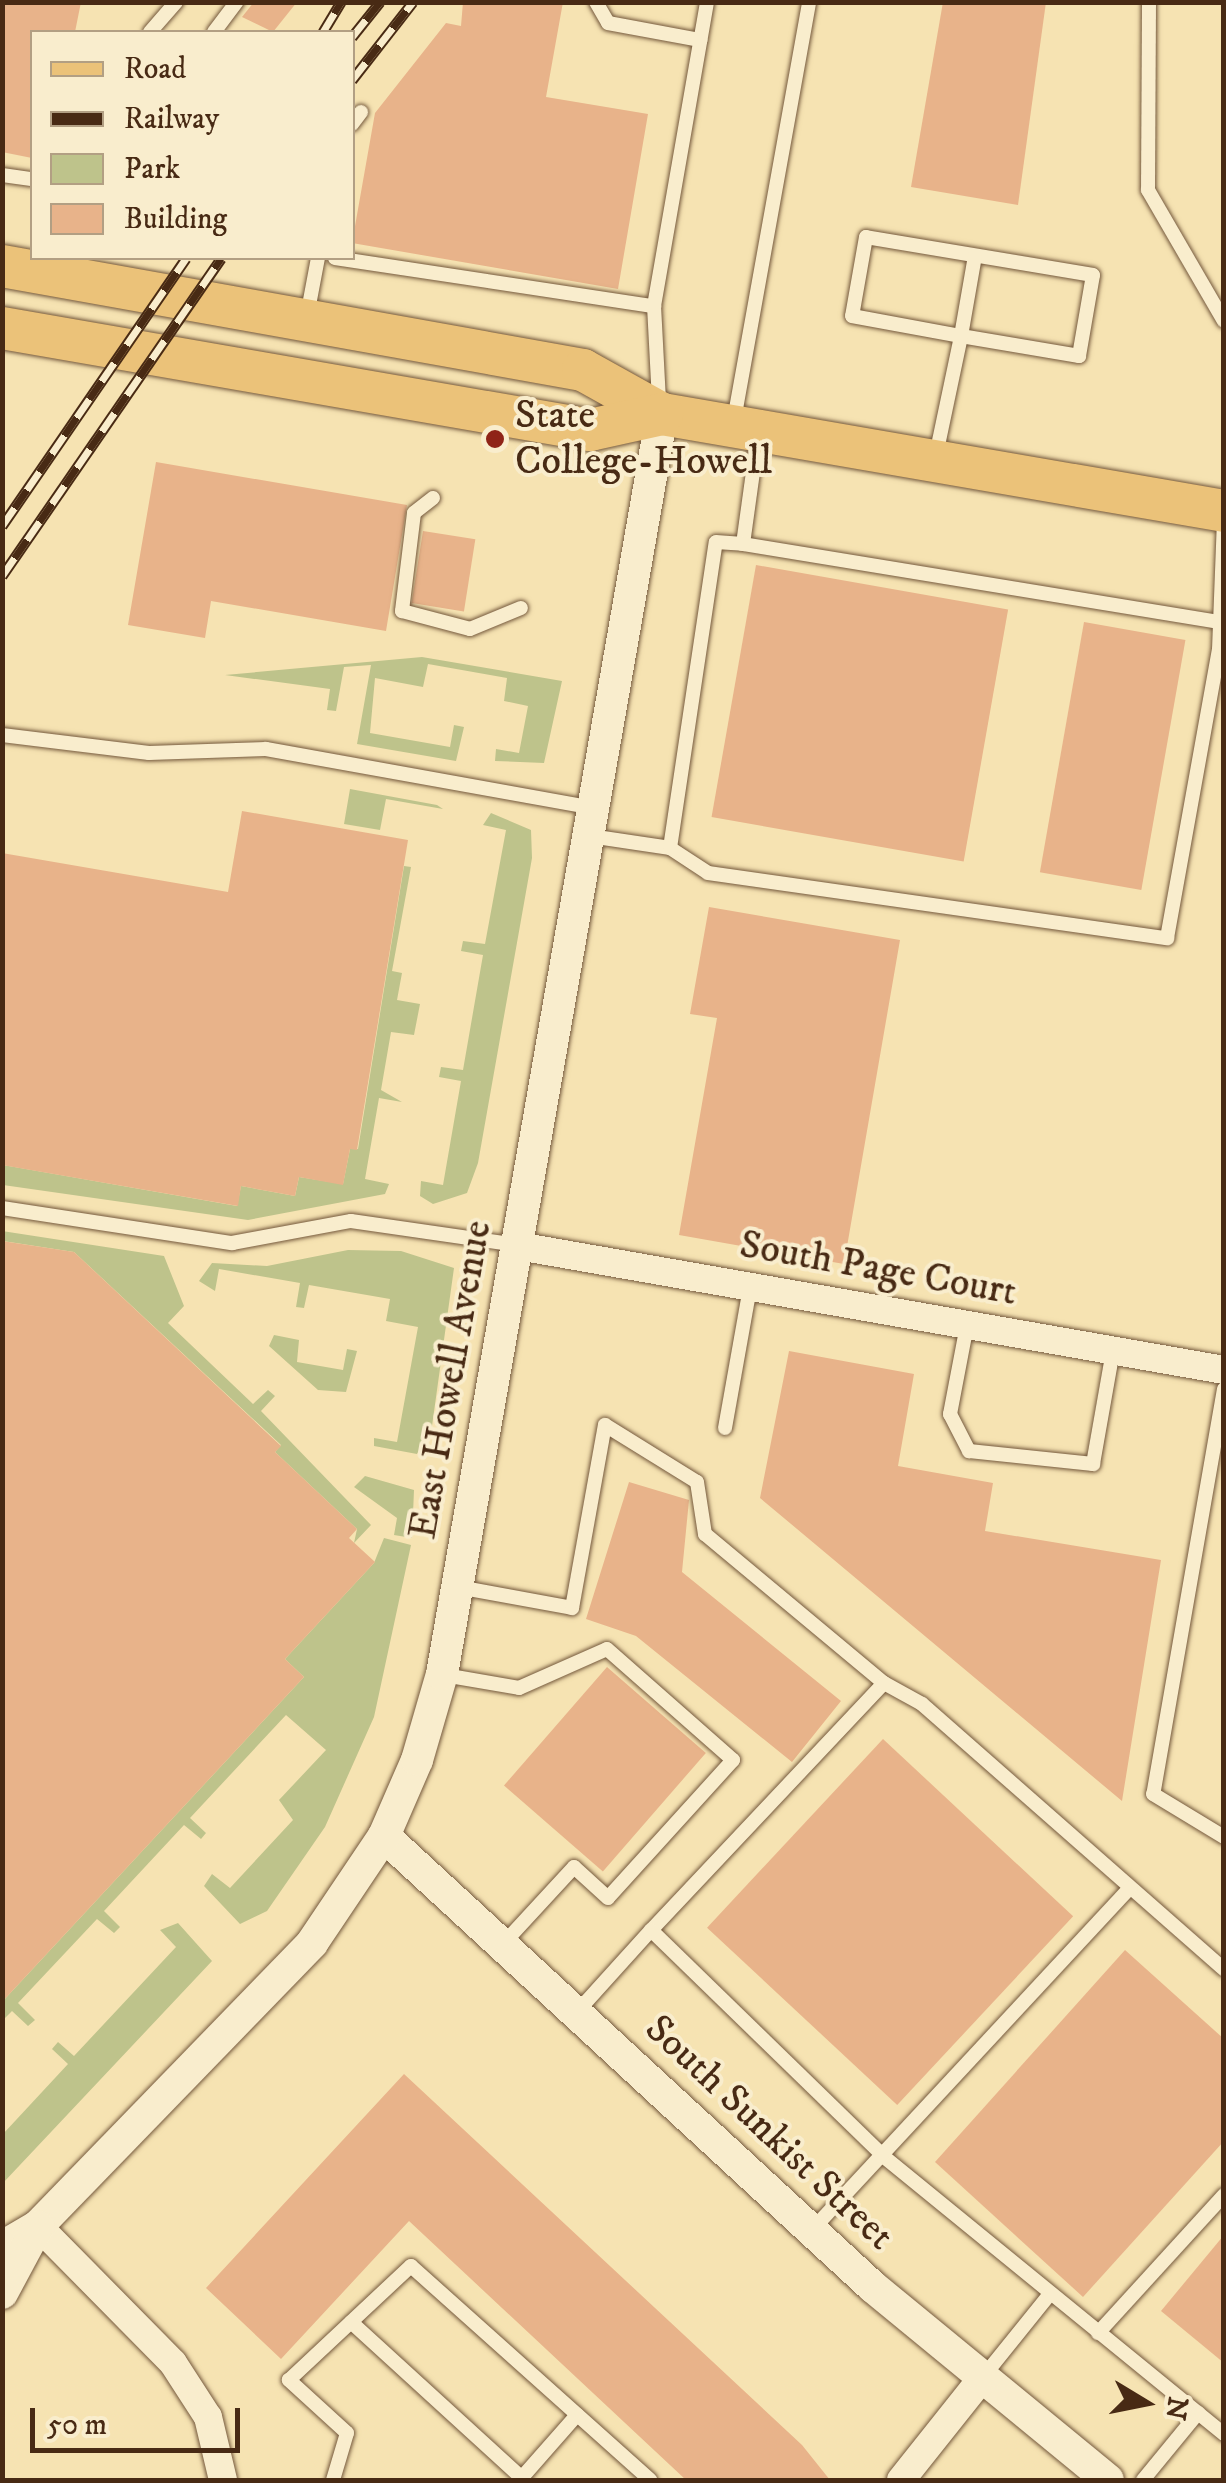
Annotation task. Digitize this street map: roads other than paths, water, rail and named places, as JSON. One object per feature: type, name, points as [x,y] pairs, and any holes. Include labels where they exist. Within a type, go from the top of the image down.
[{"type":"main road","points":[[2,266],[74,268],[306,320],[583,370],[662,414],[1224,512]]},
{"type":"main road","points":[[2,328],[590,430],[662,414]]},
{"type":"street","name":"East Howell Avenue","points":[[2,2248],[38,2226],[312,1943],[384,1836],[442,1674],[662,414]]},
{"type":"street","name":"South Page Court","points":[[518,1246],[1224,1370]]},
{"type":"street","name":"South Sunkist Street","points":[[384,1836],[812,2230],[1108,2480]]},
{"type":"street","name":"East Howell Avenue","points":[[2,2293],[38,2226]]},
{"type":"street","points":[[38,2226],[173,2363],[208,2417],[223,2480]]},
{"type":"street","points":[[901,2480],[983,2377]]},
{"type":"lane","points":[[152,30],[176,2]]},
{"type":"lane","points":[[216,30],[237,2]]},
{"type":"lane","points":[[596,2],[608,23],[700,40]]},
{"type":"lane","points":[[662,414],[650,356],[654,306],[707,2]]},
{"type":"lane","points":[[743,544],[746,428],[808,2]]},
{"type":"lane","points":[[1149,2],[1148,190],[1224,322]]},
{"type":"lane","points":[[2,175],[30,179]]},
{"type":"lane","points":[[866,237],[1093,275],[1079,356],[961,336],[852,316],[866,237]]},
{"type":"lane","points":[[935,461],[975,256]]},
{"type":"lane","points":[[306,320],[318,260]]},
{"type":"lane","points":[[348,260],[654,306]]},
{"type":"lane","points":[[433,498],[414,514],[402,612],[470,629],[521,608]]},
{"type":"lane","points":[[2,735],[149,753],[266,749],[593,822],[670,848],[708,873],[1167,938],[1220,622],[1224,522]]},
{"type":"lane","points":[[670,848],[716,542],[1220,622]]},
{"type":"lane","points":[[2,1208],[232,1244],[350,1221],[518,1246]]},
{"type":"lane","points":[[725,1428],[750,1287]]},
{"type":"lane","points":[[967,1325],[950,1414],[969,1451],[1093,1464],[1112,1351]]},
{"type":"lane","points":[[1224,1389],[1153,1794],[1224,1837]]},
{"type":"lane","points":[[458,1588],[572,1608],[605,1424],[697,1482],[706,1534],[884,1684],[922,1704],[1224,1970]]},
{"type":"lane","points":[[442,1674],[518,1688],[607,1649],[733,1760],[608,1898],[574,1867],[502,1945]]},
{"type":"lane","points":[[576,2012],[884,1684]]},
{"type":"lane","points":[[812,2230],[1130,1888]]},
{"type":"lane","points":[[651,1930],[883,2156],[1224,2434]]},
{"type":"lane","points":[[1098,2333],[1224,2195]]},
{"type":"lane","points":[[334,2480],[347,2433],[289,2380],[411,2266],[650,2480]]},
{"type":"lane","points":[[983,2377],[1050,2294]]},
{"type":"lane","points":[[351,2322],[524,2477],[577,2415]]},
{"type":"lane","points":[[1143,2480],[1198,2413]]},
{"type":"railway","points":[[324,30],[341,2]]},
{"type":"railway","points":[[355,33],[380,2]]},
{"type":"railway","points":[[355,76],[413,2]]},
{"type":"railway","points":[[2,526],[185,260]]},
{"type":"railway","points":[[2,576],[220,260]]},
{"type":"place","name":"State College-Howell","points":[[495,439]]}]
